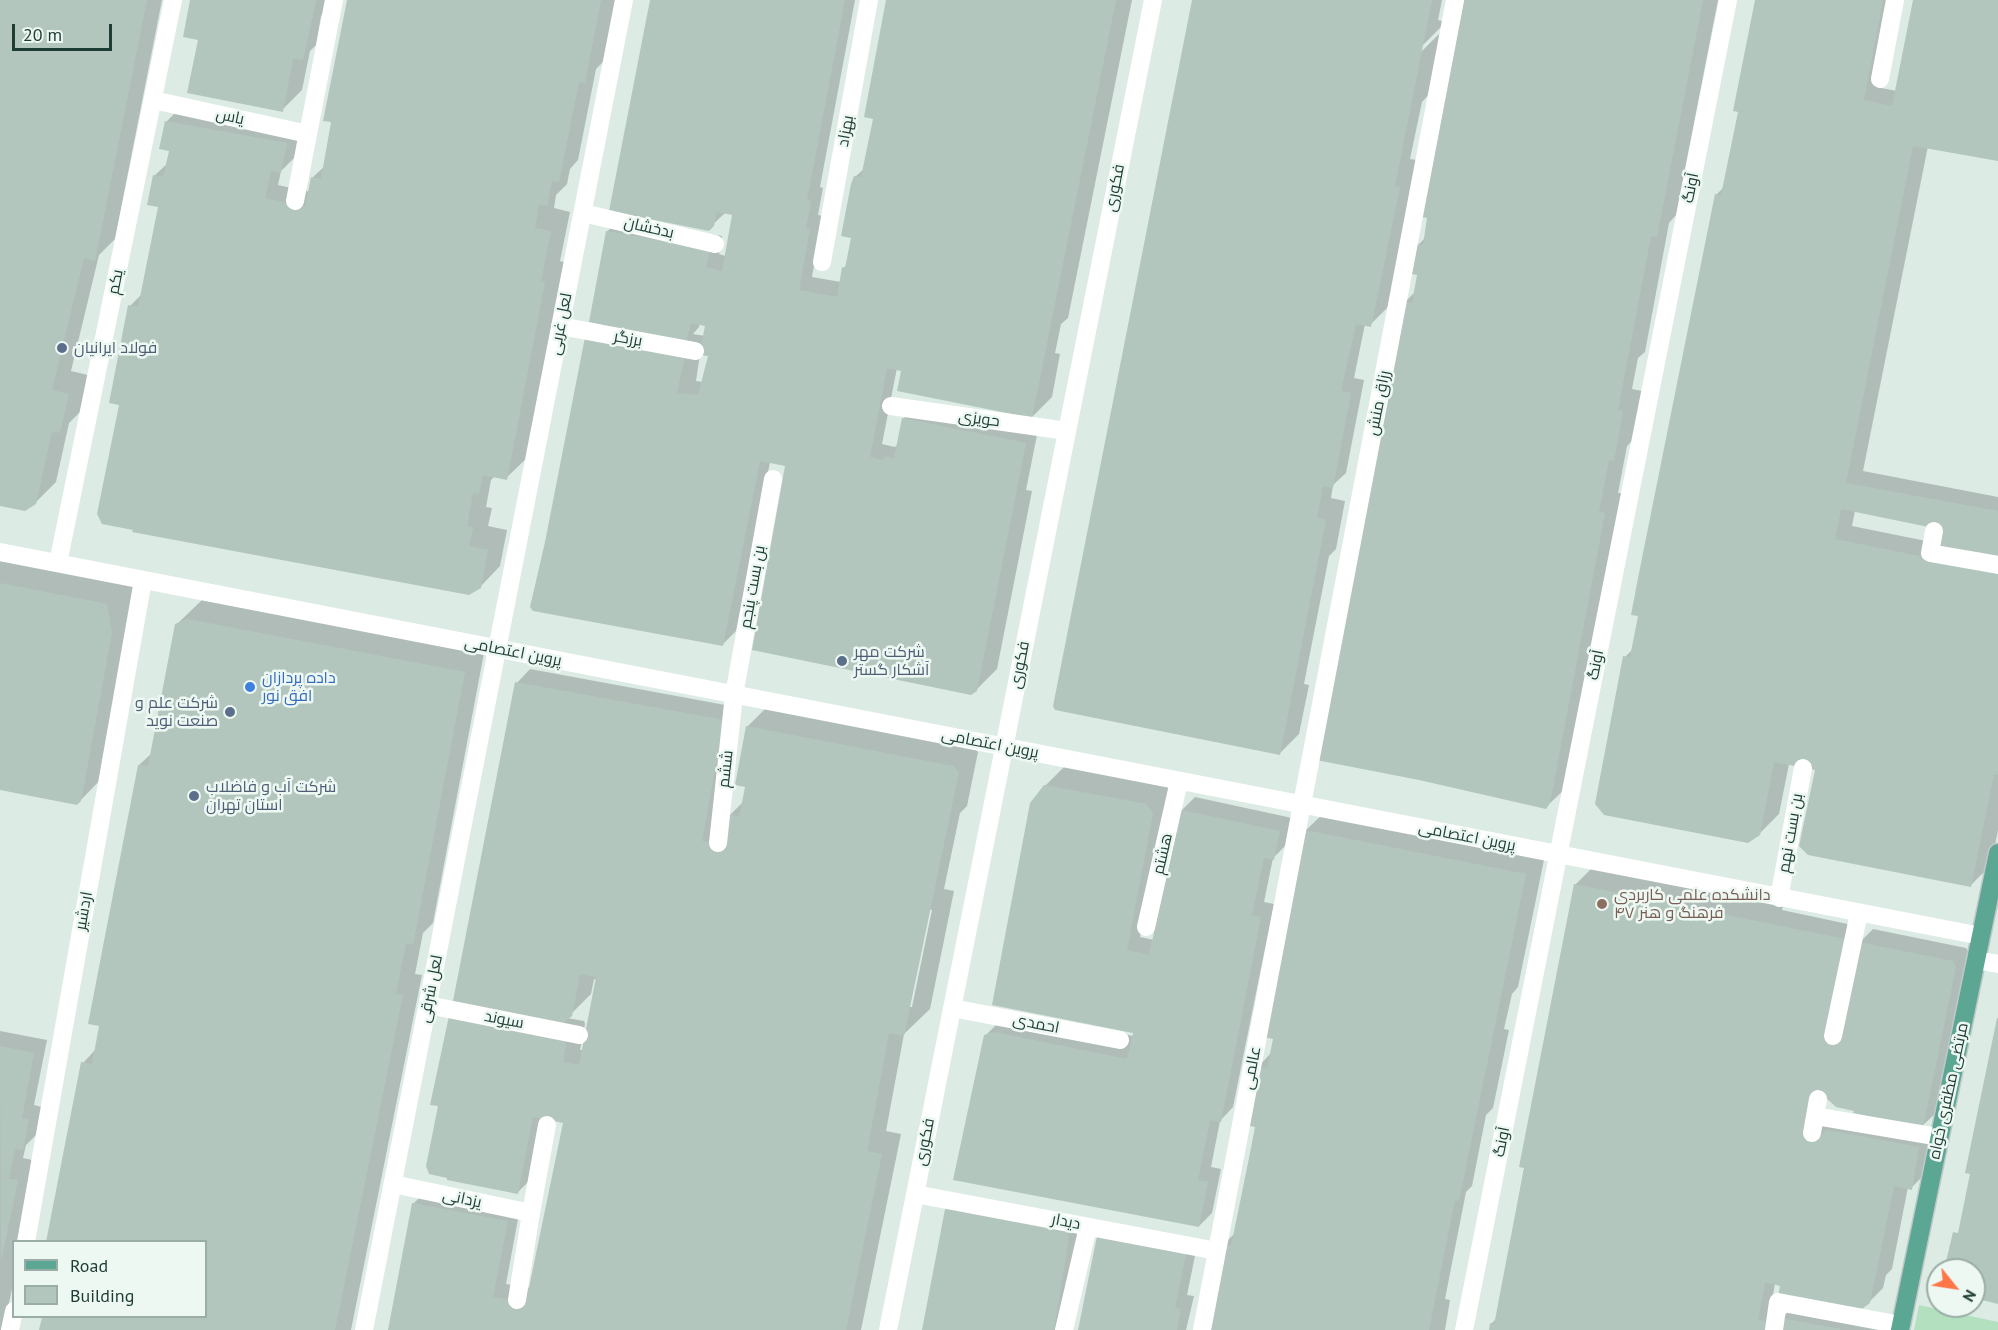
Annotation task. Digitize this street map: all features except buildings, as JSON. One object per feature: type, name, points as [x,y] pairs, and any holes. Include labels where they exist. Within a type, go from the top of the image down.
[{"type":"main road","name":"مرتضی مظفری خواه","points":[[1900,1327],[1998,853]]},
{"type":"street","name":"یکم","points":[[58,563],[173,0]]},
{"type":"street","points":[[295,201],[334,0]]},
{"type":"street","name":"لعل غربی","points":[[497,649],[624,0]]},
{"type":"street","name":"بهزاد","points":[[822,262],[869,0]]},
{"type":"street","name":"فکوری","points":[[888,1330],[1153,0]]},
{"type":"street","name":"رزاق منش","points":[[1302,805],[1455,0]]},
{"type":"street","name":"آونگ","points":[[1464,1330],[1728,0]]},
{"type":"street","points":[[1880,79],[1895,0]]},
{"type":"street","name":"یاس","points":[[153,100],[308,134]]},
{"type":"street","name":"بدخشان","points":[[583,213],[715,244]]},
{"type":"street","name":"برزگر","points":[[561,326],[695,351]]},
{"type":"street","name":"حویزی","points":[[891,406],[1067,431]]},
{"type":"street","name":"بن بست پنجم","points":[[734,695],[773,478]]},
{"type":"street","points":[[1934,531],[1930,553],[1998,565]]},
{"type":"street","name":"پروین اعتصامی","points":[[0,552],[1981,936]]},
{"type":"street","name":"اردشیر","points":[[26,1240],[142,580]]},
{"type":"street","name":"لعل شرقی","points":[[364,1330],[497,649]]},
{"type":"street","name":"ششم","points":[[718,843],[734,695]]},
{"type":"street","name":"بن بست نهم","points":[[1779,898],[1803,768]]},
{"type":"street","name":"هشتم","points":[[1146,927],[1179,781]]},
{"type":"street","name":"عالمی","points":[[1202,1330],[1302,805]]},
{"type":"street","points":[[1833,1036],[1859,913]]},
{"type":"street","points":[[1976,960],[1998,964]]},
{"type":"street","name":"سیوند","points":[[428,1005],[579,1035]]},
{"type":"street","name":"احمدی","points":[[952,1008],[1120,1040]]},
{"type":"street","points":[[1815,1116],[1939,1137]]},
{"type":"street","points":[[518,1300],[547,1125]]},
{"type":"street","name":"یزدانی","points":[[393,1184],[531,1213]]},
{"type":"street","name":"دیدار","points":[[915,1194],[1217,1251]]},
{"type":"street","points":[[1064,1330],[1089,1227]]},
{"type":"street","points":[[1774,1330],[1778,1302],[1900,1327]]},
{"type":"green space","points":[[1919,1305],[1926,1307],[1926,1318],[1979,1318],[1998,1322],[1998,1330],[1914,1330]]},
{"type":"place","name":"فولاد ایرانیان","points":[[62,348]]},
{"type":"place","name":"شرکت مهر آشکار گستر","points":[[842,661]]},
{"type":"place","name":"داده پردازان افق نور","points":[[250,687]]},
{"type":"place","name":"شرکت علم و صنعت نوید","points":[[230,712]]},
{"type":"place","name":"شرکت آب و فاضلاب استان تهران","points":[[194,796]]},
{"type":"place","name":"دانشکده علمی کاربردی فرهنگ و هنر ۴۷","points":[[1602,904]]}]
